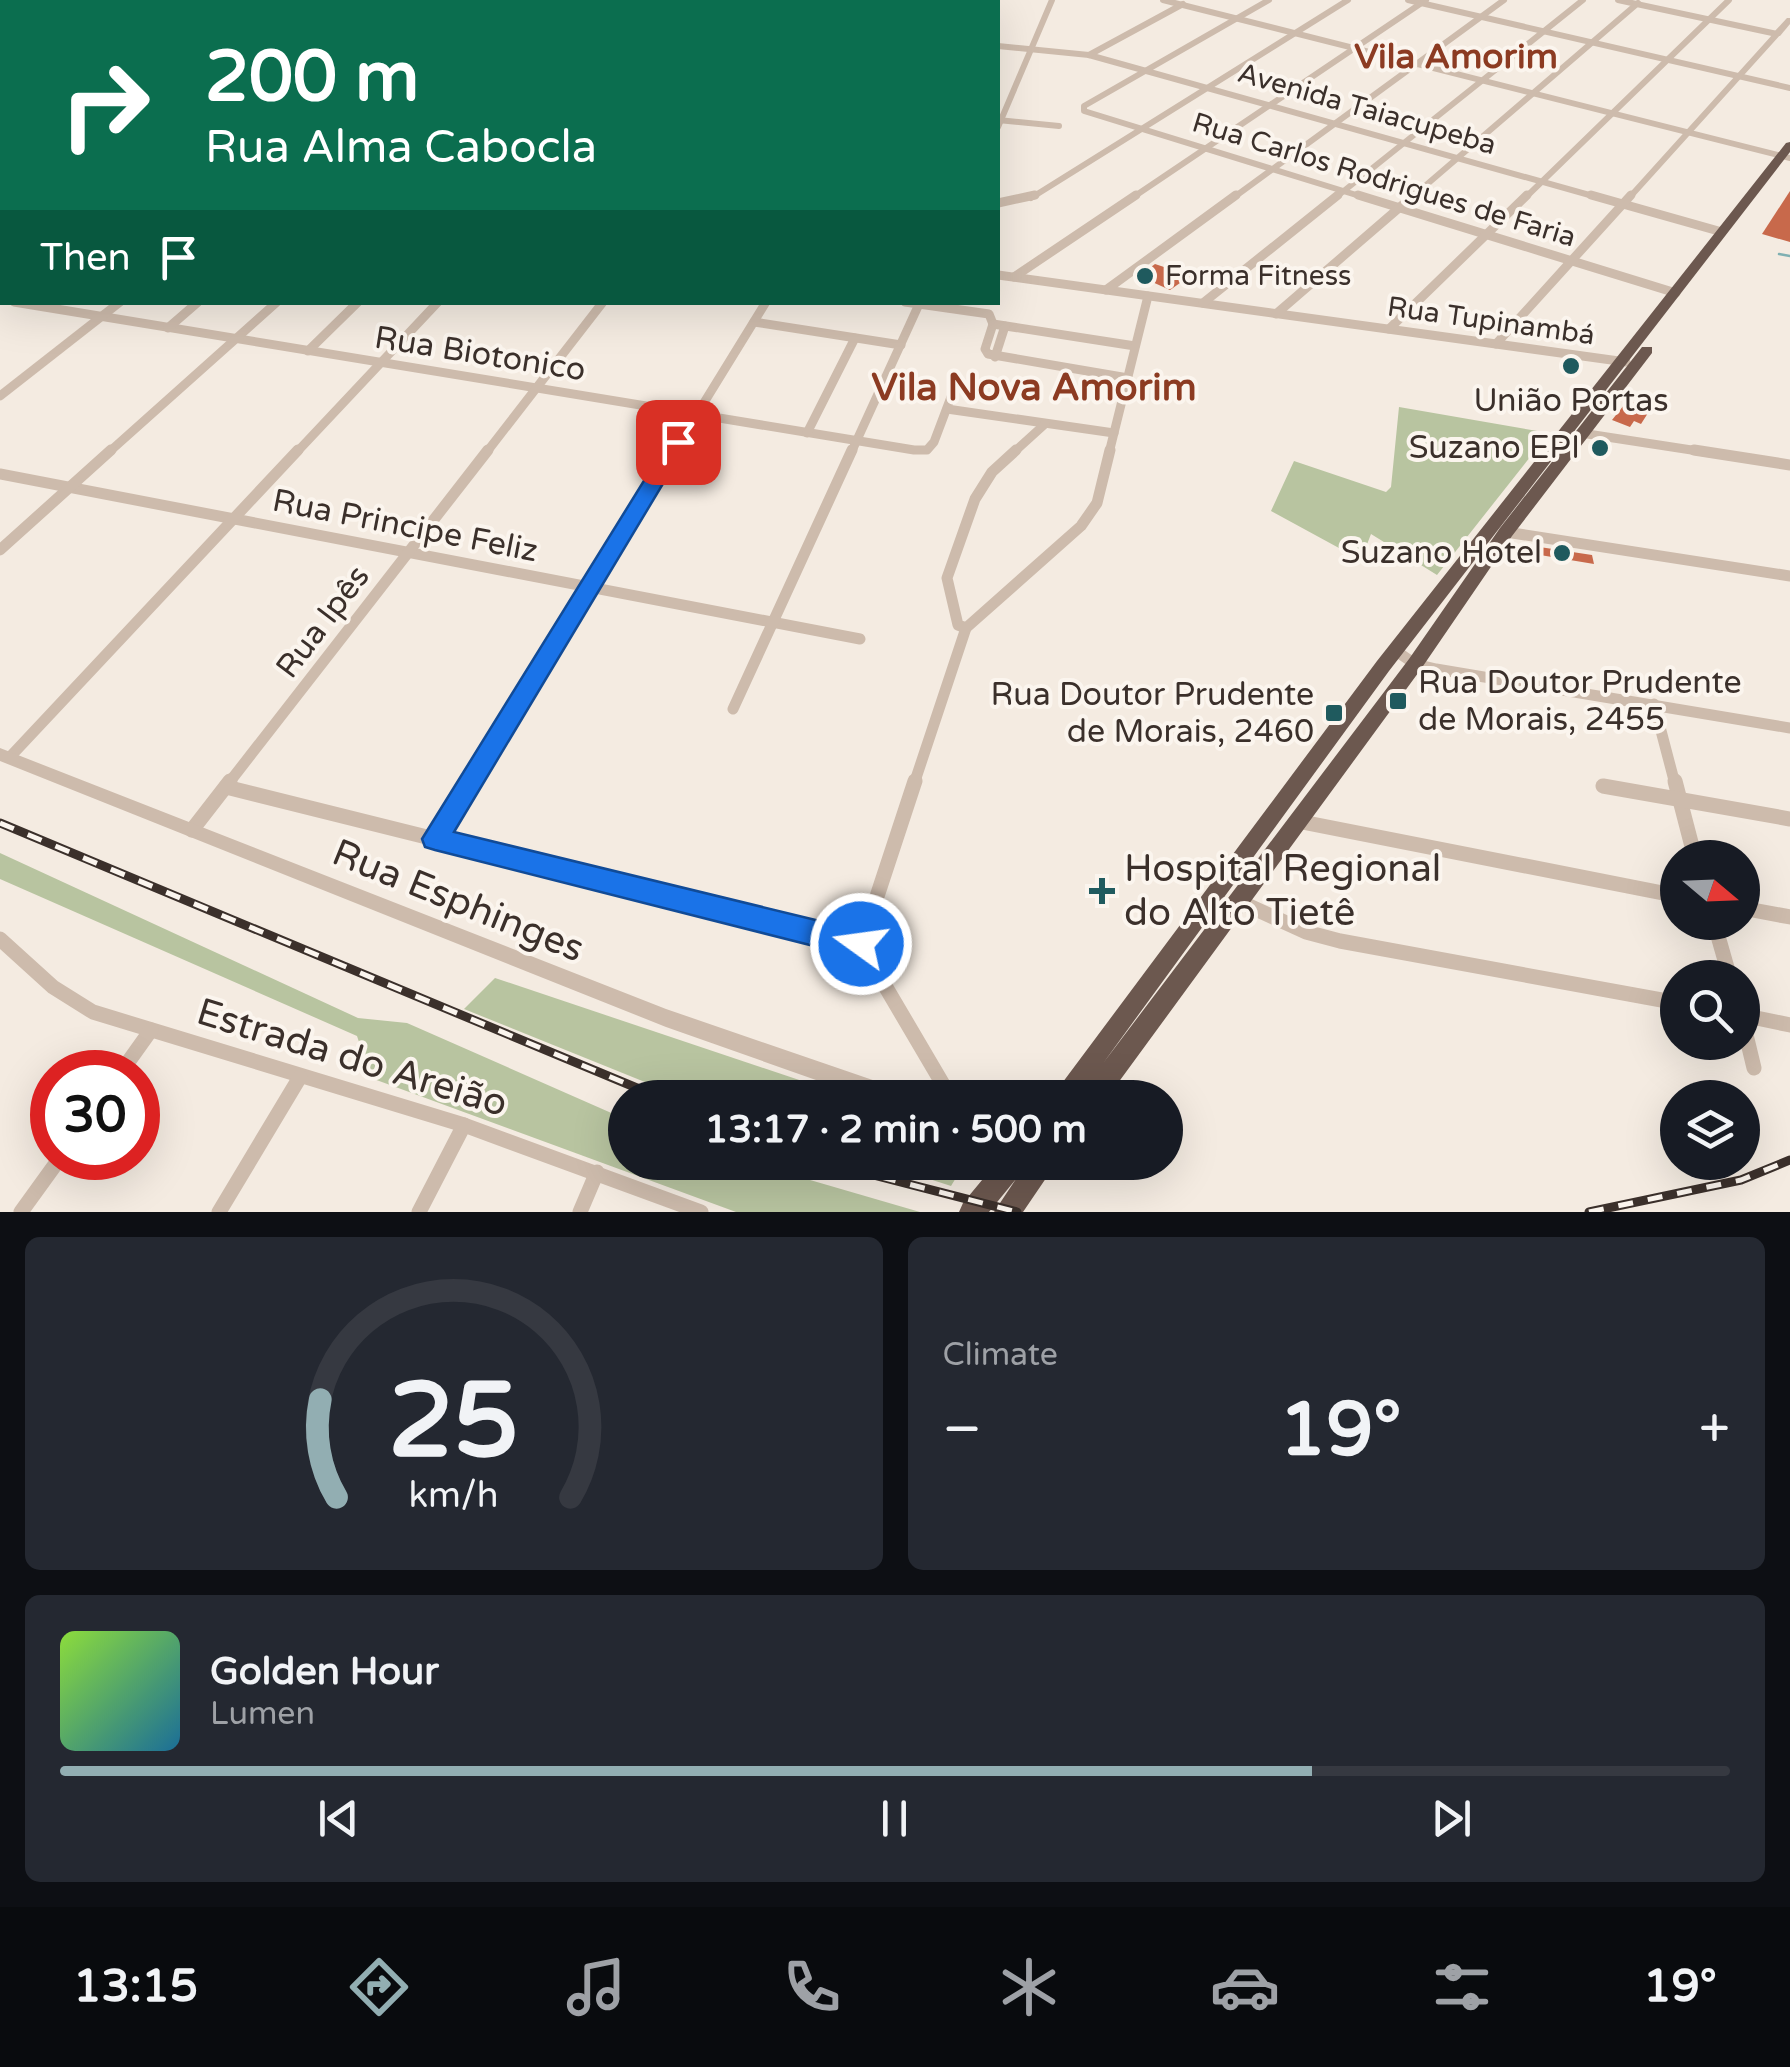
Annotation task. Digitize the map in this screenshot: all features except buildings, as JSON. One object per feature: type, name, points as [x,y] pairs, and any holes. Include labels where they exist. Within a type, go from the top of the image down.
[{"type":"highway","points":[[1077,1080],[1506,532],[1581,433],[1676,293],[1788,155]]},
{"type":"highway","points":[[1105,1080],[1297,821],[1406,657],[1628,363],[1647,350],[1788,155]]},
{"type":"highway","points":[[1647,350],[1645,341],[1653,324]]},
{"type":"highway","points":[[972,1212],[999,1180]]},
{"type":"highway","points":[[1008,1212],[1032,1180]]},
{"type":"street","points":[[1000,120],[1052,0]]},
{"type":"street","points":[[1164,0],[1788,155]]},
{"type":"street","points":[[1089,55],[1191,0]]},
{"type":"street","points":[[1146,71],[1269,0]]},
{"type":"street","points":[[1001,203],[1028,199],[1348,0]]},
{"type":"street","points":[[1408,0],[1790,88]]},
{"type":"street","points":[[1106,290],[1504,0]]},
{"type":"street","points":[[1203,303],[1582,0]]},
{"type":"street","points":[[1618,0],[1790,37]]},
{"type":"street","points":[[1389,330],[1730,0]]},
{"type":"street","points":[[1014,277],[1424,2]]},
{"type":"street","points":[[1276,314],[1639,2]]},
{"type":"street","points":[[1496,344],[1790,20]]},
{"type":"street","name":"Avenida Taiacupeba","points":[[1000,46],[1089,55],[1722,232]]},
{"type":"street","name":"Rua Carlos Rodrigues de Faria","points":[[1146,71],[1084,106],[1087,113],[1676,293]]},
{"type":"street","points":[[1000,122],[1058,126]]},
{"type":"street","name":"Rua Tupinambá","points":[[1000,275],[1628,363]]},
{"type":"street","points":[[940,1080],[861,944],[966,628],[1091,514],[1148,296]]},
{"type":"street","name":"Rua Biotonico","points":[[42,305],[922,451],[934,442],[947,409]]},
{"type":"street","points":[[0,396],[116,305]]},
{"type":"street","points":[[168,328],[195,305]]},
{"type":"street","points":[[0,550],[274,305]]},
{"type":"street","points":[[308,351],[355,305]]},
{"type":"street","points":[[4,756],[435,305]]},
{"type":"street","name":"Rua Ipês","points":[[192,830],[601,305]]},
{"type":"street","points":[[435,839],[764,305]]},
{"type":"street","points":[[733,709],[920,305]]},
{"type":"street","points":[[927,305],[994,318],[985,349],[994,356],[1128,378]]},
{"type":"street","points":[[754,322],[902,345]]},
{"type":"street","points":[[993,324],[1135,346]]},
{"type":"street","points":[[994,356],[1006,326]]},
{"type":"street","points":[[807,432],[855,338]]},
{"type":"street","points":[[954,388],[947,409],[1114,433]]},
{"type":"street","points":[[966,628],[958,625],[947,578],[975,499],[992,472],[1045,424]]},
{"type":"street","points":[[1581,433],[1790,465]]},
{"type":"street","name":"Rua Principe Feliz","points":[[0,474],[860,639]]},
{"type":"street","points":[[1506,532],[1790,576]]},
{"type":"street","points":[[1406,657],[1790,728]]},
{"type":"street","points":[[1654,704],[1690,840]]},
{"type":"street","name":"Rua Esphinges","points":[[4,756],[666,1018],[844,1080]]},
{"type":"street","points":[[1603,786],[1790,818]]},
{"type":"street","name":"Rua Esphinges","points":[[226,787],[861,944]]},
{"type":"street","points":[[1297,821],[1660,892]]},
{"type":"street","points":[[1236,900],[1306,932],[1340,941],[1660,1000]]},
{"type":"street","points":[[1760,911],[1790,917]]},
{"type":"street","name":"Estrada do Areião","points":[[0,939],[53,988],[76,1003],[300,1077],[464,1125],[701,1212]]},
{"type":"street","points":[[1760,1020],[1790,1025]]},
{"type":"street","points":[[137,1050],[151,1030]]},
{"type":"street","points":[[1752,1060],[1754,1068]]},
{"type":"street","points":[[219,1212],[300,1077]]},
{"type":"street","points":[[419,1212],[464,1125]]},
{"type":"street","points":[[580,1212],[597,1172]]},
{"type":"street","points":[[22,1212],[45,1180]]},
{"type":"green space","points":[[1399,407],[1549,433],[1437,575],[1371,534],[1361,560],[1271,511],[1294,461],[1386,492],[1391,487]]},
{"type":"green space","points":[[0,853],[358,1018],[407,1023],[608,1112],[608,1165],[371,1078],[357,1036],[0,879]]},
{"type":"green space","points":[[495,978],[799,1080],[640,1080],[464,1009]]},
{"type":"green space","points":[[649,1180],[810,1180],[920,1212],[736,1212]]},
{"type":"green space","points":[[932,1180],[955,1180],[951,1186]]},
{"type":"waterway","points":[[1779,254],[1790,256]]},
{"type":"railway","points":[[0,823],[618,1080]]},
{"type":"railway","points":[[1589,1212],[1741,1180],[1790,1160]]},
{"type":"railway","points":[[893,1180],[1017,1212]]},
{"type":"place","name":"Forma Fitness","points":[[1145,276]]},
{"type":"place","name":"União Portas","points":[[1571,366]]},
{"type":"place","name":"Suzano EPI","points":[[1600,448]]},
{"type":"place","name":"Suzano Hotel","points":[[1562,553]]},
{"type":"place","name":"Rua Doutor Prudente de Morais, 2455","points":[[1398,701]]},
{"type":"place","name":"Rua Doutor Prudente de Morais, 2460","points":[[1334,713]]},
{"type":"place","name":"Hospital Regional do Alto Tietê","points":[[1102,891]]},
{"type":"district","name":"Vila Amorim","points":[[1456,57]]},
{"type":"district","name":"Vila Nova Amorim","points":[[1034,388]]},
{"type":"route","points":[[678,442],[435,839],[861,944]]}]
